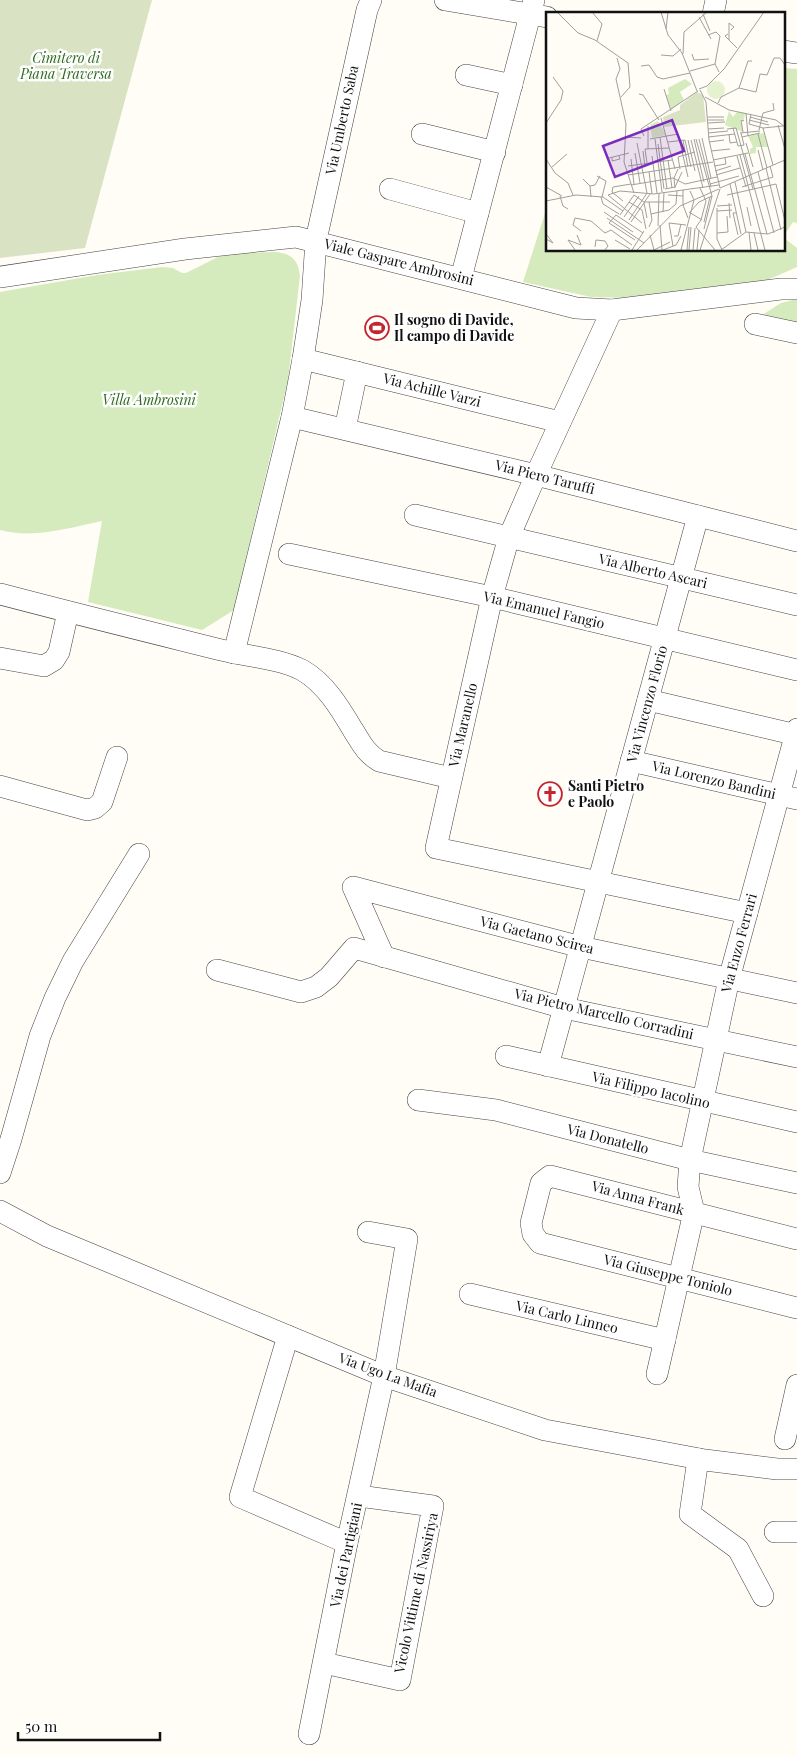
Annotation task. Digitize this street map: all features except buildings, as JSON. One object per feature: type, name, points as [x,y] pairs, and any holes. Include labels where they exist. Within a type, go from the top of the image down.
[{"type":"street","name":"Via Umberto Saba","points":[[234,653],[292,416],[312,300],[316,240],[366,10],[371,0]]},
{"type":"street","points":[[445,0],[537,11],[512,84],[461,278]]},
{"type":"street","points":[[784,51],[797,53]]},
{"type":"street","points":[[466,75],[512,84]]},
{"type":"street","points":[[422,134],[494,152]]},
{"type":"street","points":[[390,190],[478,213]]},
{"type":"street","name":"Viale Gaspare Ambrosini","points":[[0,277],[185,249],[296,236],[576,308],[612,310],[781,289],[797,289]]},
{"type":"street","name":"Via Maranello","points":[[612,310],[508,537],[492,597],[436,848],[747,913]]},
{"type":"street","points":[[755,324],[797,333]]},
{"type":"street","name":"Via Achille Varzi","points":[[303,359],[560,422]]},
{"type":"street","points":[[345,429],[357,372]]},
{"type":"street","name":"Via Piero Taruffi","points":[[292,416],[536,474],[797,541]]},
{"type":"street","name":"Via Alberto Ascari","points":[[416,515],[797,606]]},
{"type":"street","name":"Via Vincenzo Florio","points":[[548,1066],[698,516]]},
{"type":"street","name":"Via Emanuel Fangio","points":[[289,554],[492,597],[797,670]]},
{"type":"street","points":[[0,594],[234,653],[284,663],[301,670],[318,681],[340,708],[362,746],[370,755],[379,761],[451,778]]},
{"type":"street","points":[[0,658],[44,666],[54,660],[59,652],[68,612]]},
{"type":"street","points":[[648,700],[797,733]]},
{"type":"street","name":"Via Enzo Ferrari","points":[[694,1212],[688,1187],[690,1160],[702,1101],[729,979],[747,913],[788,797],[797,733]]},
{"type":"street","points":[[0,786],[86,810],[95,808],[102,802],[117,757]]},
{"type":"street","name":"Via Lorenzo Bandini","points":[[631,761],[788,797]]},
{"type":"street","points":[[0,1173],[40,1036],[55,998],[73,962],[139,854]]},
{"type":"street","name":"Via Gaetano Scirea","points":[[384,957],[353,887],[580,946],[797,993]]},
{"type":"street","name":"Via Pietro Marcello Corradini","points":[[217,970],[301,992],[316,987],[329,977],[354,948],[564,1008],[797,1057]]},
{"type":"street","name":"Via Filippo Iacolino","points":[[506,1056],[797,1122]]},
{"type":"street","name":"Via Donatello","points":[[418,1100],[496,1110],[690,1160],[797,1183]]},
{"type":"street","name":"Via Anna Frank","points":[[540,1243],[533,1234],[532,1223],[541,1183],[550,1176],[797,1240]]},
{"type":"street","name":"Via Ugo La Mafia","points":[[0,1211],[47,1236],[384,1376],[545,1430],[698,1459],[777,1469],[797,1469]]},
{"type":"street","points":[[657,1374],[694,1212]]},
{"type":"street","name":"Via dei Partigiani","points":[[309,1734],[347,1542],[384,1376],[407,1238],[368,1232]]},
{"type":"street","name":"Via Giuseppe Toniolo","points":[[540,1243],[797,1308]]},
{"type":"street","name":"Via Carlo Linneo","points":[[470,1294],[665,1340]]},
{"type":"street","points":[[288,1336],[240,1497],[347,1542]]},
{"type":"street","points":[[786,1439],[797,1385]]},
{"type":"street","points":[[698,1459],[690,1514],[738,1549],[763,1596]]},
{"type":"street","name":"Vicolo Vittime di Nassiriya","points":[[324,1662],[400,1680],[433,1506],[358,1496]]},
{"type":"street","points":[[775,1532],[797,1532]]},
{"type":"green space","name":"Cimitero di Piana Traversa","points":[[0,0],[152,0],[85,248],[0,258]]},
{"type":"green space","points":[[784,68],[797,69],[797,223],[793,222],[784,236]]},
{"type":"green space","points":[[546,210],[546,251],[784,251],[784,238],[797,248],[797,267],[763,282],[631,298],[591,297],[523,282]]},
{"type":"green space","name":"Villa Ambrosini","points":[[277,252],[287,254],[294,259],[300,276],[288,380],[234,610],[202,630],[88,602],[102,521],[38,533],[0,530],[0,292],[97,275],[162,267],[173,268],[186,273],[218,257],[233,253]]},
{"type":"green space","points":[[797,299],[797,324],[762,315],[781,303]]},
{"type":"place","name":"Il sogno di Davide, Il campo di Davide","points":[[377,328]]},
{"type":"place","name":"Santi Pietro e Paolo","points":[[550,794]]}]
